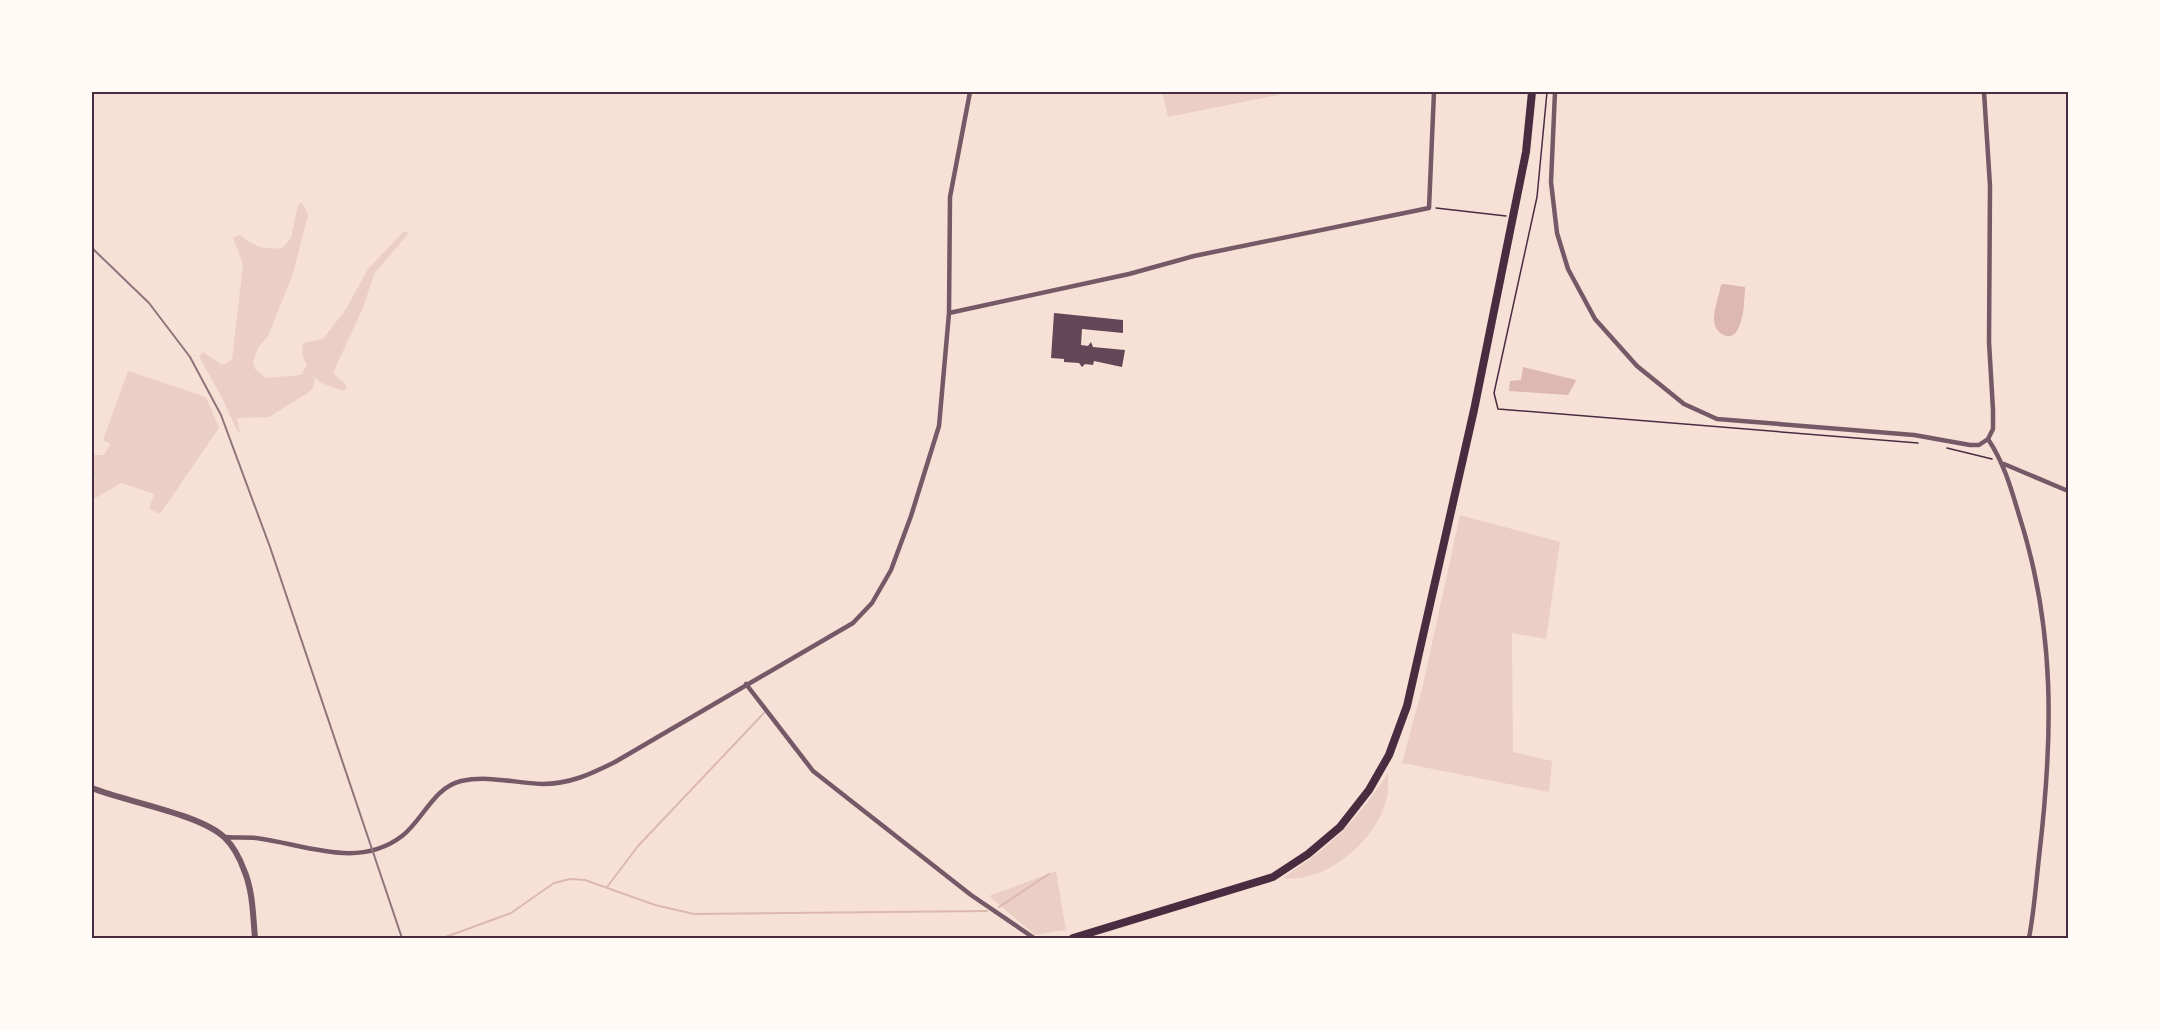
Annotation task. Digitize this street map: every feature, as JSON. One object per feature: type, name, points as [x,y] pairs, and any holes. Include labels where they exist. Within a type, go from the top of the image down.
[{"type":"main road","points":[[1072,939],[1273,877],[1308,854],[1340,827],[1369,790],[1389,755],[1407,706],[1463,458],[1526,152],[1532,92]]},
{"type":"street","points":[[225,837],[256,838],[308,850],[345,854],[373,849],[403,835],[438,795],[458,782],[494,778],[543,784],[579,780],[615,762],[853,623],[872,603],[891,570],[911,516],[939,426],[949,313],[950,197],[970,92]]},
{"type":"street","points":[[949,313],[1129,274],[1194,256],[1429,208],[1434,92]]},
{"type":"street","points":[[1555,92],[1551,182],[1557,233],[1568,269],[1581,297],[1615,342],[1637,366],[1684,404],[1702,414],[1735,422],[1914,435],[1970,445],[1979,445],[1988,440],[1993,429],[1994,410],[1989,342],[1990,186],[1984,92]]},
{"type":"street","points":[[1988,440],[2004,464],[2031,553],[2044,627],[2050,704],[2047,788],[2029,939]]},
{"type":"street","points":[[2004,464],[2068,491]]},
{"type":"street","points":[[746,684],[813,771],[971,895],[1034,939]]},
{"type":"street","points":[[92,788],[203,823],[225,837],[236,852],[245,871],[255,939]]},
{"type":"path","points":[[1547,92],[1537,197],[1494,393],[1498,409],[1918,443]]},
{"type":"path","points":[[1429,208],[1513,217]]},
{"type":"path","points":[[1940,446],[2004,464]]},
{"type":"shaded area","points":[[1162,92],[1294,92],[1168,117]]},
{"type":"shaded area","points":[[302,202],[308,215],[293,274],[268,336],[258,348],[253,362],[255,369],[266,378],[301,375],[307,365],[302,355],[303,343],[323,339],[346,309],[368,269],[404,231],[409,233],[374,274],[363,308],[333,373],[347,386],[344,391],[321,383],[315,377],[313,388],[309,392],[269,417],[237,418],[240,432],[238,433],[199,356],[203,352],[222,365],[232,360],[243,264],[233,238],[240,235],[260,247],[282,248],[291,238],[298,205]]},
{"type":"shaded area","points":[[1721,285],[1745,287],[1741,320],[1738,329],[1731,336],[1723,335],[1714,324]]},
{"type":"shaded area","points":[[1523,367],[1576,381],[1568,395],[1509,391],[1510,381],[1521,380]]},
{"type":"shaded area","points":[[128,371],[206,397],[219,428],[160,514],[149,509],[154,494],[121,483],[92,500],[92,480],[96,478],[92,474],[92,455],[104,455],[110,444],[103,440]]},
{"type":"shaded area","points":[[1460,515],[1560,542],[1546,639],[1512,633],[1513,752],[1552,761],[1549,792],[1402,763],[1423,685]]},
{"type":"shaded area","points":[[1388,773],[1388,794],[1382,812],[1374,828],[1362,842],[1333,866],[1317,874],[1300,878],[1283,878],[1316,855],[1342,832]]},
{"type":"shaded area","points":[[1056,871],[1066,930],[1035,935],[989,896]]},
{"type":"building","points":[[1054,313],[1123,320],[1123,333],[1082,329],[1081,345],[1088,346],[1091,342],[1093,347],[1125,350],[1122,367],[1094,361],[1093,365],[1085,364],[1082,367],[1079,363],[1051,358]]},
{"type":"waterway","points":[[607,887],[638,846],[764,713]]},
{"type":"waterway","points":[[999,907],[1049,874]]},
{"type":"waterway","points":[[443,938],[511,913],[554,883],[570,879],[585,880],[655,905],[694,914],[987,911]]},
{"type":"railway","points":[[92,248],[149,303],[190,357],[221,415],[270,547],[402,938]]}]
